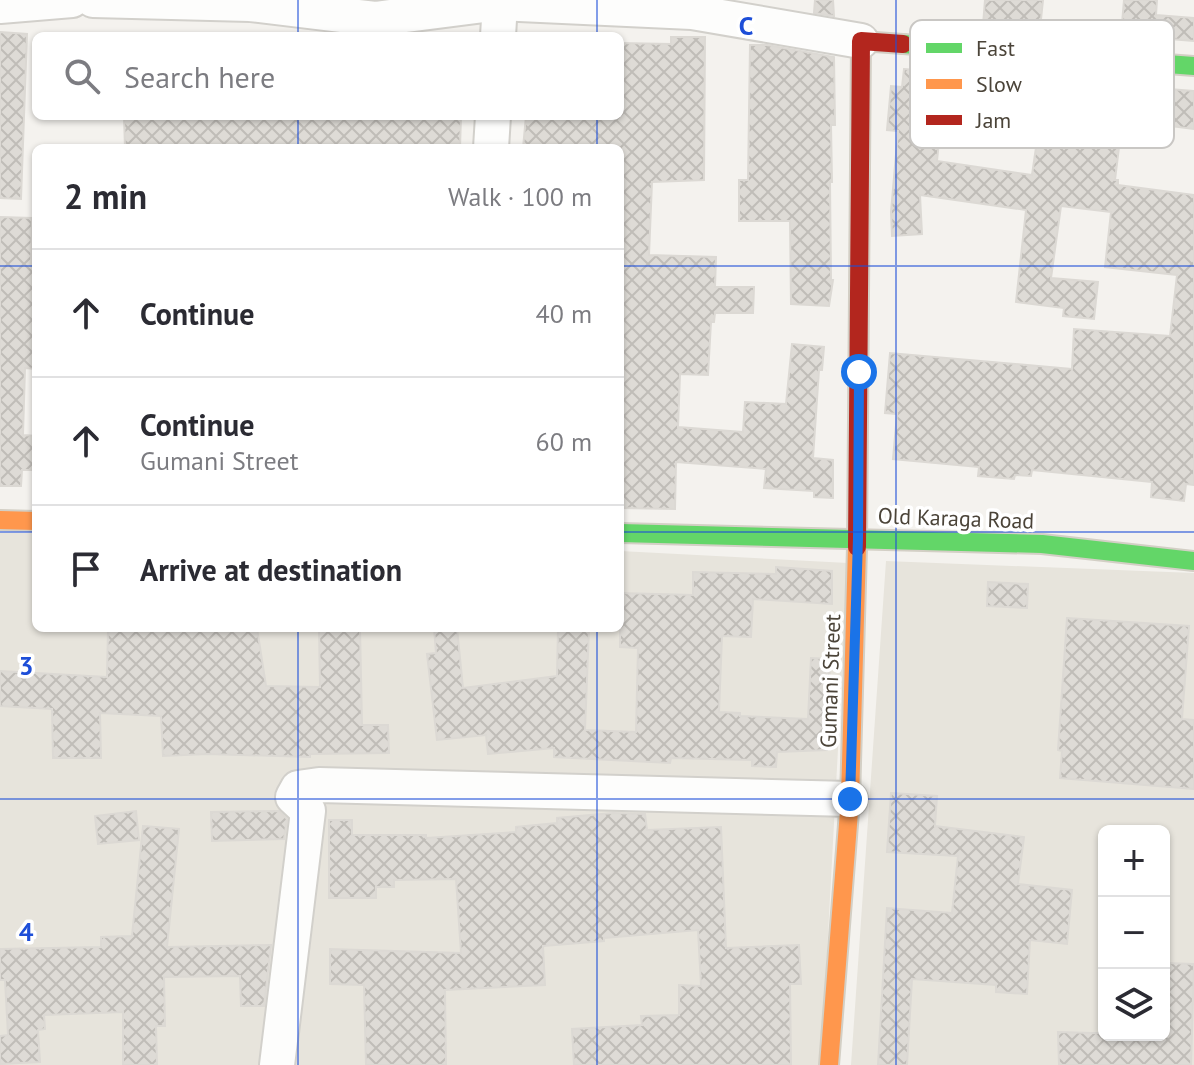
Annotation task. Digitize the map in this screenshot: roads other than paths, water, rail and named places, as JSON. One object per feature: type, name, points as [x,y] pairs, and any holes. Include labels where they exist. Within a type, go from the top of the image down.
[{"type":"street","points":[[0,6],[72,0]]},
{"type":"street","points":[[93,0],[251,2],[375,19],[499,19],[692,6],[861,41],[910,45]]},
{"type":"street","name":"Gumani Street","points":[[829,1065],[850,799],[858,538],[861,41]]},
{"type":"street","points":[[1174,64],[1194,66]]},
{"type":"street","points":[[491,144],[493,120]]},
{"type":"street","points":[[0,520],[32,521]]},
{"type":"street","name":"Old Karaga Road","points":[[624,533],[1042,544],[1194,561]]},
{"type":"street","points":[[277,1065],[308,811],[293,797],[298,788],[319,785],[850,799]]}]
